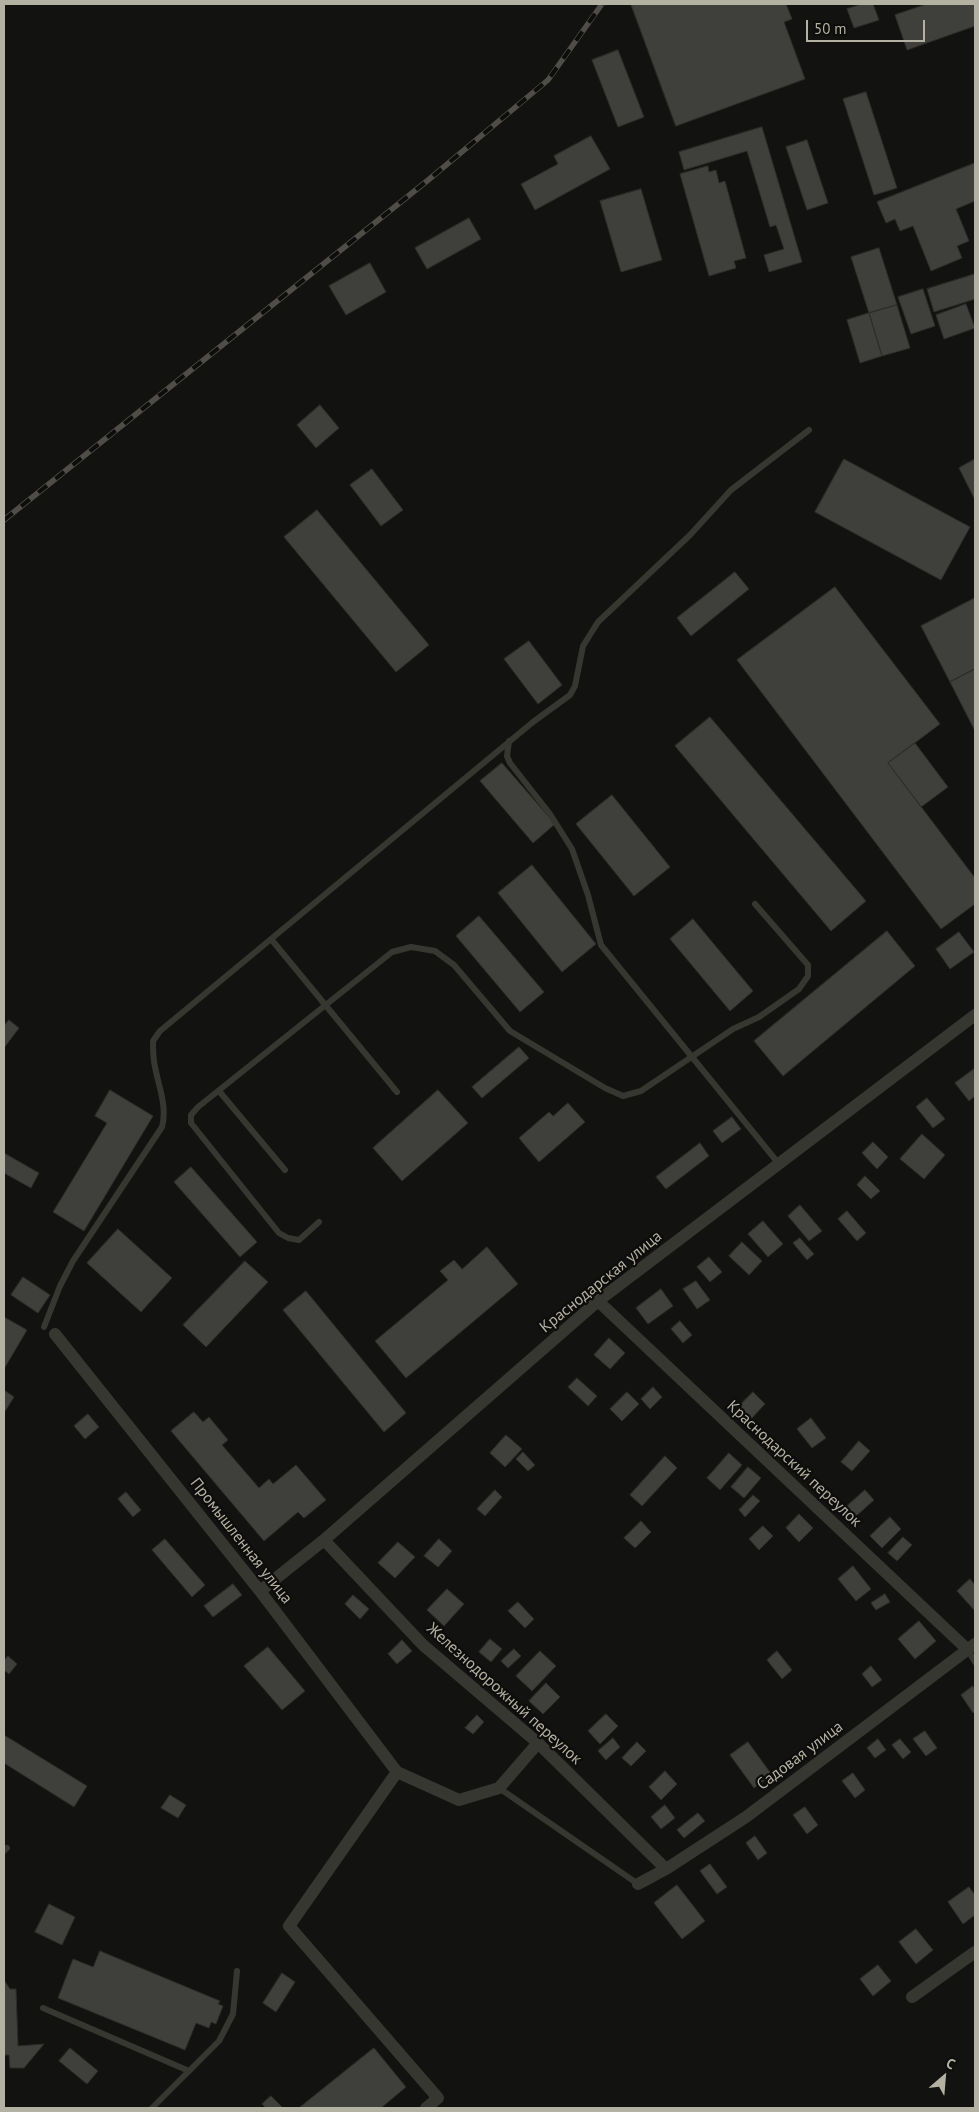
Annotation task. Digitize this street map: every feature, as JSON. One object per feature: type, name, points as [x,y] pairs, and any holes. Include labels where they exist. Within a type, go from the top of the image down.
[{"type":"street","name":"Краснодарская улица","points":[[260,1591],[324,1540],[598,1301],[975,1015]]},
{"type":"street","name":"Краснодарский переулок","points":[[598,1301],[971,1647]]},
{"type":"street","name":"Промышленная улица","points":[[50,1331],[260,1591],[397,1772]]},
{"type":"street","name":"Железнодорожный переулок","points":[[324,1540],[423,1645],[538,1742],[666,1869]]},
{"type":"street","name":"Садовая улица","points":[[638,1884],[666,1869],[746,1817],[971,1647]]},
{"type":"street","points":[[426,2108],[438,2098],[290,1926],[397,1772],[459,1800],[499,1788],[538,1742]]},
{"type":"street","points":[[912,1997],[975,1952]]},
{"type":"lane","points":[[50,1331],[60,1286],[73,1261],[162,1127],[164,1107],[154,1061],[152,1041],[160,1032],[509,741],[570,695],[575,686],[583,646],[598,622],[690,535],[731,490],[809,430]]},
{"type":"lane","points":[[509,741],[507,756],[510,763],[550,814],[572,849],[588,895],[600,945],[779,1164]]},
{"type":"lane","points":[[319,1222],[299,1240],[288,1238],[279,1233],[191,1123],[191,1115],[392,952],[412,946],[435,951],[454,965],[510,1031],[605,1088],[623,1096],[641,1091],[733,1029],[759,1018],[799,989],[808,976],[808,965],[755,904]]},
{"type":"lane","points":[[271,939],[397,1092]]},
{"type":"lane","points":[[219,1091],[285,1170]]},
{"type":"lane","points":[[971,1647],[975,1662]]},
{"type":"lane","points":[[499,1788],[638,1884]]},
{"type":"lane","points":[[152,2108],[219,2040],[233,2014],[237,1971]]},
{"type":"lane","points":[[43,2008],[189,2071]]},
{"type":"building","points":[[631,4],[786,4],[792,19],[784,22],[805,79],[676,126]]},
{"type":"building","points":[[862,4],[873,4],[879,20],[854,28],[847,9]]},
{"type":"building","points":[[927,4],[975,4],[975,26],[907,50],[895,15]]},
{"type":"building","points":[[618,50],[644,117],[618,127],[592,60]]},
{"type":"building","points":[[866,92],[897,188],[874,195],[843,99]]},
{"type":"building","points":[[762,127],[802,262],[769,272],[764,255],[784,249],[776,225],[770,227],[747,151],[684,170],[679,152]]},
{"type":"building","points":[[591,136],[610,169],[535,210],[521,184],[558,164],[554,156]]},
{"type":"building","points":[[807,140],[828,203],[807,210],[786,147]]},
{"type":"building","points":[[975,163],[975,201],[956,209],[969,241],[957,246],[962,258],[931,271],[913,226],[900,231],[895,219],[886,223],[877,202]]},
{"type":"building","points":[[708,166],[709,172],[716,170],[719,183],[725,181],[746,258],[734,261],[736,268],[709,276],[680,174]]},
{"type":"building","points":[[641,189],[662,260],[621,272],[600,201]]},
{"type":"building","points":[[469,218],[481,239],[427,269],[415,248]]},
{"type":"building","points":[[879,248],[897,305],[869,313],[851,257]]},
{"type":"building","points":[[370,263],[386,292],[346,315],[329,286]]},
{"type":"building","points":[[975,274],[975,299],[934,312],[927,289]]},
{"type":"building","points":[[923,289],[935,326],[911,334],[898,297]]},
{"type":"building","points":[[966,304],[975,328],[944,339],[936,315]]},
{"type":"building","points":[[897,305],[910,348],[882,356],[869,313]]},
{"type":"building","points":[[869,313],[882,356],[860,363],[847,320]]},
{"type":"building","points":[[320,405],[339,428],[316,448],[297,425]]},
{"type":"building","points":[[844,459],[970,527],[941,580],[815,512]]},
{"type":"building","points":[[975,459],[975,500],[959,468]]},
{"type":"building","points":[[372,469],[403,510],[381,526],[350,485]]},
{"type":"building","points":[[317,510],[429,645],[396,672],[284,537]]},
{"type":"building","points":[[735,572],[749,589],[691,636],[677,618]]},
{"type":"building","points":[[835,587],[940,724],[888,763],[975,878],[975,904],[941,929],[737,660]]},
{"type":"building","points":[[975,598],[975,669],[950,682],[921,626]]},
{"type":"building","points":[[529,641],[562,685],[538,704],[504,659]]},
{"type":"building","points":[[975,669],[975,731],[950,682]]},
{"type":"building","points":[[710,717],[866,901],[831,931],[675,746]]},
{"type":"building","points":[[915,743],[948,787],[921,807],[888,763]]},
{"type":"building","points":[[502,763],[555,824],[533,843],[480,781]]},
{"type":"building","points":[[612,795],[670,867],[634,896],[576,824]]},
{"type":"building","points":[[532,865],[596,944],[562,972],[498,893]]},
{"type":"building","points":[[479,916],[544,992],[520,1012],[456,936]]},
{"type":"building","points":[[693,919],[753,991],[730,1011],[670,939]]},
{"type":"building","points":[[887,931],[915,966],[783,1076],[754,1041]]},
{"type":"building","points":[[959,932],[974,952],[950,969],[936,949]]},
{"type":"building","points":[[9,1020],[19,1028],[4,1048],[4,1026]]},
{"type":"building","points":[[519,1047],[529,1058],[482,1098],[472,1087]]},
{"type":"building","points":[[974,1069],[975,1096],[969,1101],[955,1083]]},
{"type":"building","points":[[110,1090],[153,1116],[84,1231],[53,1212],[107,1123],[95,1116]]},
{"type":"building","points":[[438,1090],[468,1123],[402,1181],[373,1148]]},
{"type":"building","points":[[927,1098],[945,1119],[933,1128],[916,1107]]},
{"type":"building","points":[[568,1103],[585,1122],[539,1162],[519,1138],[549,1112],[553,1116]]},
{"type":"building","points":[[732,1117],[741,1129],[722,1143],[713,1131]]},
{"type":"building","points":[[922,1134],[945,1155],[924,1179],[900,1159]]},
{"type":"building","points":[[873,1142],[888,1157],[877,1169],[862,1153]]},
{"type":"building","points":[[700,1143],[709,1156],[666,1189],[656,1177]]},
{"type":"building","points":[[4,1153],[39,1173],[31,1188],[4,1173]]},
{"type":"building","points":[[191,1167],[257,1242],[240,1257],[174,1182]]},
{"type":"building","points":[[865,1176],[880,1191],[871,1199],[857,1185]]},
{"type":"building","points":[[800,1205],[822,1231],[809,1241],[788,1216]]},
{"type":"building","points":[[847,1211],[866,1233],[857,1241],[838,1219]]},
{"type":"building","points":[[763,1221],[783,1244],[768,1257],[748,1234]]},
{"type":"building","points":[[118,1229],[172,1278],[141,1312],[87,1263]]},
{"type":"building","points":[[800,1238],[814,1254],[807,1260],[793,1243]]},
{"type":"building","points":[[742,1242],[762,1261],[749,1275],[729,1256]]},
{"type":"building","points":[[487,1247],[518,1284],[406,1378],[375,1341],[448,1280],[440,1271],[454,1260],[462,1269]]},
{"type":"building","points":[[709,1257],[722,1272],[710,1282],[697,1267]]},
{"type":"building","points":[[245,1261],[268,1282],[206,1347],[183,1325]]},
{"type":"building","points":[[23,1277],[50,1295],[38,1313],[11,1295]]},
{"type":"building","points":[[696,1281],[710,1300],[697,1309],[683,1289]]},
{"type":"building","points":[[661,1289],[673,1306],[648,1324],[636,1308]]},
{"type":"building","points":[[306,1291],[406,1413],[384,1432],[283,1310]]},
{"type":"building","points":[[4,1317],[27,1330],[4,1369]]},
{"type":"building","points":[[680,1321],[692,1335],[683,1343],[671,1329]]},
{"type":"building","points":[[609,1338],[625,1353],[610,1369],[594,1355]]},
{"type":"building","points":[[577,1378],[597,1396],[588,1406],[568,1387]]},
{"type":"building","points":[[653,1387],[662,1397],[650,1409],[641,1399]]},
{"type":"building","points":[[4,1390],[14,1397],[4,1413]]},
{"type":"building","points":[[627,1392],[639,1404],[622,1421],[610,1409]]},
{"type":"building","points":[[753,1392],[765,1404],[750,1420],[737,1408]]},
{"type":"building","points":[[194,1412],[203,1422],[209,1417],[228,1440],[222,1445],[259,1488],[269,1479],[273,1484],[296,1465],[326,1500],[304,1518],[298,1512],[264,1541],[171,1431]]},
{"type":"building","points":[[88,1414],[99,1427],[85,1439],[74,1426]]},
{"type":"building","points":[[811,1418],[826,1438],[812,1448],[797,1429]]},
{"type":"building","points":[[506,1435],[522,1449],[505,1467],[490,1453]]},
{"type":"building","points":[[859,1441],[870,1451],[852,1471],[841,1462]]},
{"type":"building","points":[[523,1452],[535,1465],[528,1471],[516,1459]]},
{"type":"building","points":[[729,1453],[742,1465],[720,1490],[707,1478]]},
{"type":"building","points":[[665,1456],[677,1468],[642,1506],[630,1495]]},
{"type":"building","points":[[748,1467],[761,1478],[744,1498],[731,1487]]},
{"type":"building","points":[[495,1490],[502,1497],[485,1516],[477,1509]]},
{"type":"building","points":[[865,1490],[874,1500],[855,1517],[846,1507]]},
{"type":"building","points":[[126,1492],[141,1510],[133,1517],[118,1499]]},
{"type":"building","points":[[753,1495],[760,1501],[745,1517],[739,1510]]},
{"type":"building","points":[[799,1514],[813,1528],[799,1542],[786,1528]]},
{"type":"building","points":[[890,1517],[901,1529],[882,1548],[870,1536]]},
{"type":"building","points":[[641,1521],[651,1532],[635,1548],[624,1538]]},
{"type":"building","points":[[763,1526],[773,1536],[759,1550],[749,1539]]},
{"type":"building","points":[[903,1537],[912,1545],[897,1561],[888,1553]]},
{"type":"building","points":[[165,1539],[205,1585],[192,1597],[152,1550]]},
{"type":"building","points":[[439,1539],[452,1551],[438,1567],[424,1556]]},
{"type":"building","points":[[398,1542],[415,1557],[395,1578],[378,1563]]},
{"type":"building","points":[[853,1566],[871,1589],[856,1601],[838,1579]]},
{"type":"building","points":[[970,1579],[975,1585],[975,1611],[957,1591]]},
{"type":"building","points":[[233,1584],[242,1595],[213,1617],[204,1606]]},
{"type":"building","points":[[447,1589],[464,1604],[444,1626],[427,1610]]},
{"type":"building","points":[[885,1594],[890,1602],[876,1610],[871,1603]]},
{"type":"building","points":[[353,1595],[369,1609],[360,1619],[345,1604]]},
{"type":"building","points":[[518,1602],[534,1619],[525,1628],[508,1611]]},
{"type":"building","points":[[919,1621],[936,1641],[915,1659],[898,1639]]},
{"type":"building","points":[[490,1639],[502,1649],[491,1662],[479,1652]]},
{"type":"building","points":[[402,1640],[412,1651],[397,1664],[388,1654]]},
{"type":"building","points":[[268,1647],[305,1691],[282,1710],[244,1666]]},
{"type":"building","points":[[514,1649],[521,1656],[508,1668],[501,1661]]},
{"type":"building","points":[[540,1651],[556,1666],[532,1691],[516,1676]]},
{"type":"building","points":[[777,1651],[792,1670],[782,1679],[767,1660]]},
{"type":"building","points":[[8,1656],[17,1664],[9,1674],[4,1670],[4,1661]]},
{"type":"building","points":[[871,1666],[882,1680],[872,1687],[862,1674]]},
{"type":"building","points":[[546,1683],[560,1697],[543,1714],[529,1701]]},
{"type":"building","points":[[973,1686],[975,1690],[975,1711],[973,1713],[961,1695]]},
{"type":"building","points":[[606,1714],[618,1726],[600,1744],[588,1731]]},
{"type":"building","points":[[477,1715],[484,1722],[473,1734],[465,1728]]},
{"type":"building","points":[[925,1731],[937,1748],[926,1756],[913,1739]]},
{"type":"building","points":[[4,1735],[87,1786],[74,1807],[4,1763]]},
{"type":"building","points":[[613,1738],[620,1747],[606,1760],[598,1751]]},
{"type":"building","points":[[878,1739],[886,1750],[875,1758],[867,1748]]},
{"type":"building","points":[[900,1739],[911,1752],[903,1759],[892,1745]]},
{"type":"building","points":[[637,1742],[646,1751],[631,1766],[622,1758]]},
{"type":"building","points":[[748,1742],[772,1775],[754,1788],[730,1755]]},
{"type":"building","points":[[665,1771],[677,1784],[661,1800],[649,1787]]},
{"type":"building","points":[[853,1773],[865,1790],[855,1798],[842,1781]]},
{"type":"building","points":[[170,1795],[186,1805],[178,1818],[161,1808]]},
{"type":"building","points":[[665,1805],[675,1818],[661,1829],[651,1817]]},
{"type":"building","points":[[805,1807],[818,1825],[807,1834],[793,1815]]},
{"type":"building","points":[[698,1813],[705,1821],[684,1838],[677,1830]]},
{"type":"building","points":[[755,1836],[767,1853],[758,1860],[746,1843]]},
{"type":"building","points":[[710,1864],[727,1887],[717,1894],[700,1871]]},
{"type":"building","points":[[677,1885],[705,1921],[682,1939],[654,1903]]},
{"type":"building","points":[[969,1887],[975,1895],[975,1915],[963,1924],[948,1902]]},
{"type":"building","points":[[49,1904],[75,1917],[62,1945],[35,1932]]},
{"type":"building","points":[[916,1929],[933,1950],[916,1964],[899,1942]]},
{"type":"building","points":[[100,1951],[220,2001],[218,2004],[223,2006],[216,2024],[211,2022],[209,2028],[196,2023],[185,2050],[58,1998],[73,1959],[93,1967]]},
{"type":"building","points":[[878,1965],[891,1981],[873,1996],[860,1979]]},
{"type":"building","points":[[282,1973],[295,1982],[276,2012],[263,2003]]},
{"type":"building","points":[[4,1980],[10,1989],[16,1989],[18,2046],[44,2044],[24,2068],[10,2068],[9,2055],[4,2055]]},
{"type":"building","points":[[70,2048],[98,2071],[87,2084],[59,2061]]},
{"type":"building","points":[[374,2048],[406,2087],[381,2108],[299,2108]]},
{"type":"building","points":[[271,2096],[281,2108],[266,2108],[262,2104]]},
{"type":"railway","points":[[4,520],[427,181],[548,80],[602,4]]}]
